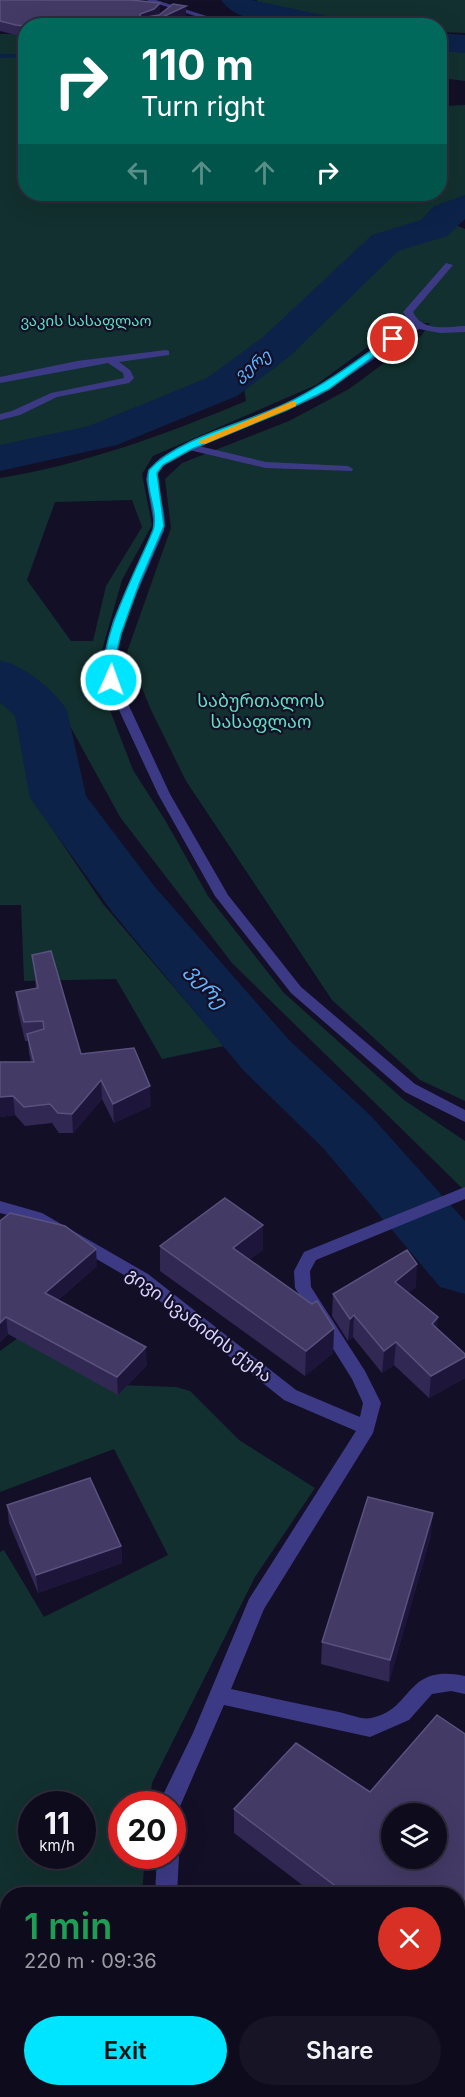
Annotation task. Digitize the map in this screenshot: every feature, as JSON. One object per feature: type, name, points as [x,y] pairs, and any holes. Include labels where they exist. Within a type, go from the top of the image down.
[{"type":"street","points":[[149,0],[207,18]]},
{"type":"street","points":[[165,15],[173,8]]},
{"type":"street","points":[[417,326],[410,319],[408,312],[449,266]]},
{"type":"street","points":[[465,329],[448,330],[417,326],[393,339],[326,387],[284,408],[189,447],[160,463],[152,472],[159,526],[115,634],[108,664],[111,680],[164,794],[222,896],[296,990],[410,1088],[465,1117]]},
{"type":"street","points":[[0,380],[110,360],[166,353]]},
{"type":"street","points":[[0,417],[16,413],[54,395],[126,381],[129,378],[127,372],[110,360]]},
{"type":"street","points":[[189,447],[266,465],[348,469]]},
{"type":"street","points":[[175,1791],[202,1735],[256,1605],[367,1428],[372,1403],[359,1377],[303,1288],[302,1271],[310,1256],[389,1226],[465,1193]]},
{"type":"street","name":"გივი სვანიძის ქუჩა","points":[[0,1207],[36,1217],[142,1278],[290,1395],[367,1428]]},
{"type":"street","points":[[218,1695],[370,1728],[402,1714],[426,1686],[451,1682],[465,1685]]},
{"type":"street","points":[[166,1887],[167,1869]]},
{"type":"green space","points":[[257,0],[465,0],[465,33],[447,32],[447,18],[296,18],[255,8]]},
{"type":"green space","points":[[0,34],[18,34],[18,201],[447,201],[447,106],[465,105],[465,204],[445,220],[465,229],[465,1101],[420,1080],[332,1000],[186,781],[151,710],[127,652],[171,528],[165,479],[182,463],[289,421],[349,389],[421,336],[430,323],[394,323],[388,332],[316,385],[153,456],[142,474],[152,525],[122,580],[99,661],[98,679],[133,770],[165,820],[208,896],[284,993],[404,1100],[465,1141],[465,1191],[232,963],[120,817],[54,697],[37,684],[0,665],[0,478],[63,465],[125,447],[246,401],[240,360],[218,379],[164,405],[110,425],[28,447],[0,452]],"holes":[[[132,500],[142,527],[106,586],[93,641],[71,641],[27,580],[55,502]]]},
{"type":"green space","points":[[447,48],[465,49],[465,81],[447,79]]},
{"type":"green space","points":[[0,702],[18,716],[47,821],[103,904],[224,1046],[162,1059],[116,979],[24,981],[21,905],[0,905]]},
{"type":"green space","points":[[22,1335],[120,1385],[176,1387],[190,1391],[239,1440],[315,1488],[255,1577],[152,1783],[151,1791],[108,1791],[108,1869],[144,1869],[143,1887],[0,1887],[0,1552],[4,1550],[44,1617],[168,1555],[114,1449],[0,1492],[0,1351]]},
{"type":"building","points":[[0,0],[131,0],[160,3],[154,9],[140,14],[141,18],[18,18],[18,25],[0,21]]},
{"type":"building","points":[[173,4],[186,6],[160,18],[141,18],[159,15]]},
{"type":"building","points":[[51,951],[81,1054],[134,1048],[150,1086],[113,1104],[101,1080],[72,1114],[58,1113],[50,1104],[24,1107],[13,1096],[0,1097],[0,1062],[34,1062],[27,1034],[44,1029],[43,1021],[24,1022],[16,992],[38,988],[32,955]]},
{"type":"building","points":[[225,1198],[263,1225],[233,1248],[312,1304],[317,1301],[334,1328],[306,1351],[160,1246]]},
{"type":"building","points":[[10,1213],[65,1226],[96,1249],[45,1293],[146,1347],[117,1377],[6,1317],[0,1323],[0,1221]]},
{"type":"building","points":[[407,1250],[417,1264],[395,1282],[438,1317],[432,1324],[465,1354],[465,1357],[431,1376],[396,1342],[384,1351],[354,1315],[350,1319],[333,1294]]},
{"type":"building","points":[[90,1478],[121,1546],[36,1575],[7,1505]]},
{"type":"building","points":[[368,1497],[433,1513],[390,1660],[322,1642]]},
{"type":"building","points":[[437,1715],[465,1734],[465,1887],[337,1887],[234,1809],[296,1743],[370,1792]]},
{"type":"waterway","name":"ვერე","points":[[235,0],[244,8],[295,18]]},
{"type":"waterway","name":"ვერე","points":[[447,43],[465,44]]},
{"type":"waterway","points":[[0,56],[18,55]]},
{"type":"waterway","name":"ვერე","points":[[0,458],[102,436],[222,387],[276,347],[385,243],[434,228],[447,214],[465,206]]},
{"type":"waterway","name":"ვერე","points":[[0,676],[41,710],[58,798],[134,900],[266,1055],[347,1132],[465,1268]]},
{"type":"slow traffic","points":[[202,442],[293,404]]},
{"type":"route","points":[[111,680],[108,664],[115,634],[159,526],[152,472],[160,463],[189,447],[284,408],[326,387],[393,339]]},
{"type":"park label","name":"ვაკის სასაფლაო","points":[[86,321]]},
{"type":"park label","name":"საბურთალოს სასაფლაო","points":[[261,711]]}]
